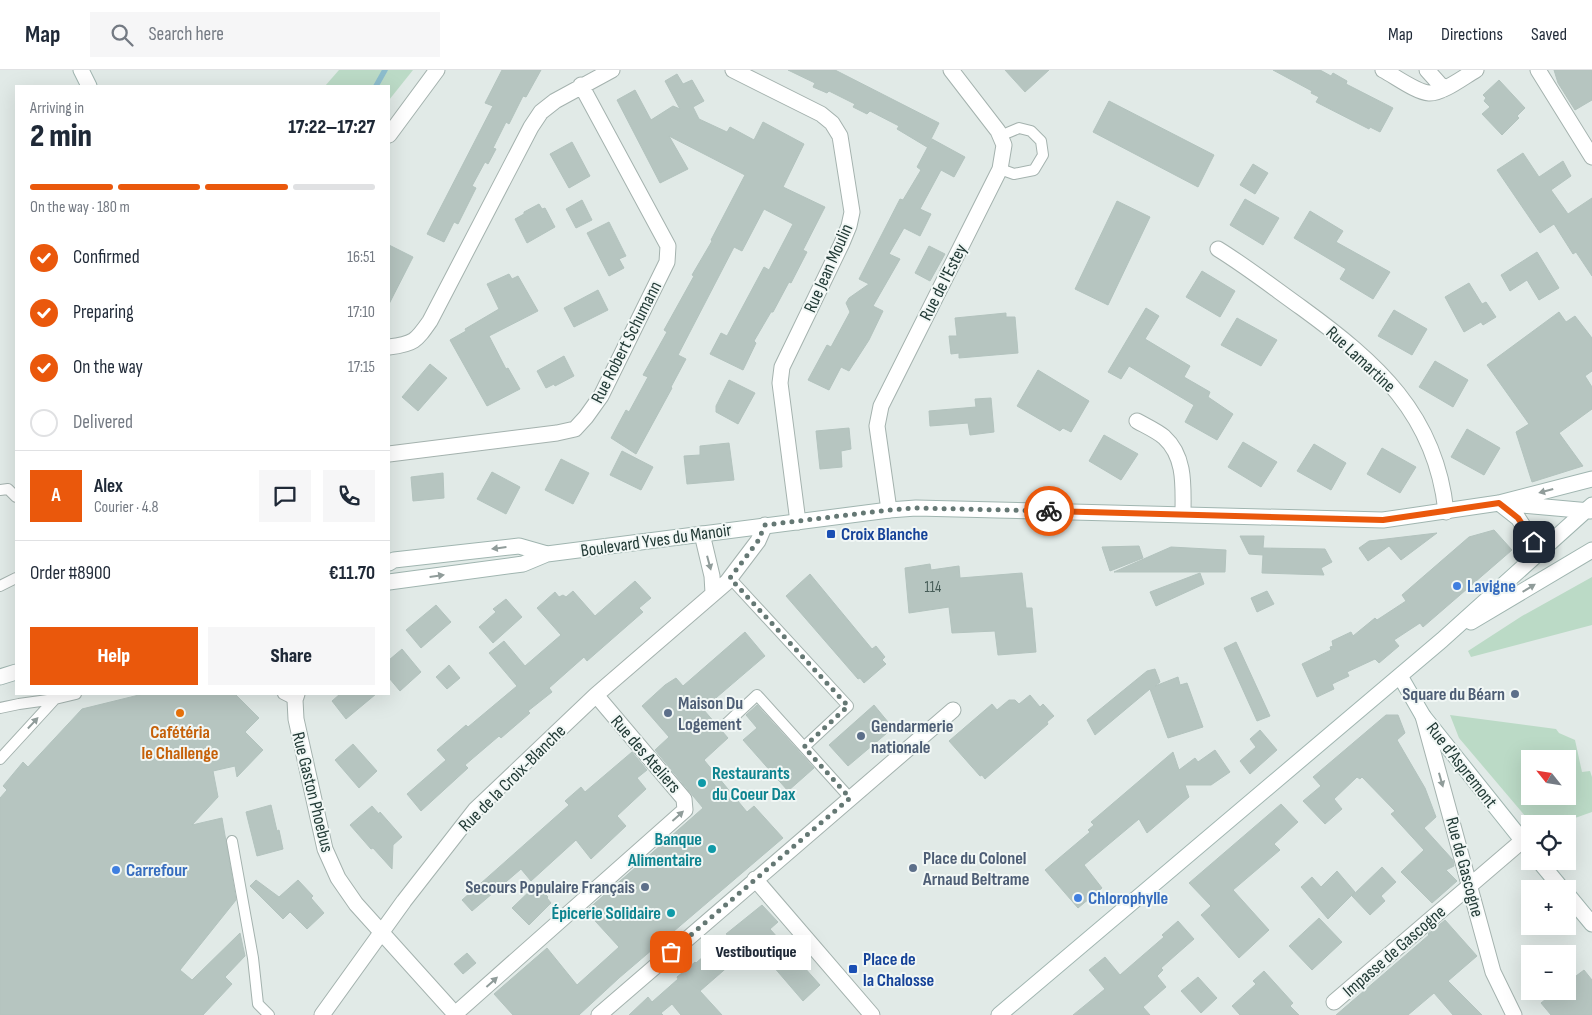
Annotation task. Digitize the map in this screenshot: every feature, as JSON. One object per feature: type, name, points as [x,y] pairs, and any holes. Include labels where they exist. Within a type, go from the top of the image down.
[{"type":"street","points":[[81,70],[88,85]]},
{"type":"street","points":[[390,134],[437,70]]},
{"type":"street","points":[[390,347],[404,345],[417,339],[430,321],[531,127],[541,112],[554,101],[612,70]]},
{"type":"street","name":"Rue Jean Moulin","points":[[733,70],[821,114],[832,123],[840,136],[852,212],[842,243],[782,367],[780,383],[798,522]]},
{"type":"street","points":[[951,70],[1000,136]]},
{"type":"street","points":[[1383,70],[1422,91],[1430,93],[1444,89],[1476,70]]},
{"type":"street","points":[[1427,70],[1444,89]]},
{"type":"street","points":[[1538,70],[1592,157]]},
{"type":"street","name":"Rue Robert Schumann","points":[[390,454],[557,433],[575,429],[601,396],[668,262],[668,246],[581,86]]},
{"type":"street","name":"Rue de l'Estey","points":[[889,510],[877,426],[881,406],[1000,169],[1004,145],[1000,136]]},
{"type":"street","name":"Rue Lamartine","points":[[1218,249],[1242,264],[1320,321],[1351,346],[1388,381],[1401,396],[1422,428],[1437,465],[1446,512]]},
{"type":"street","points":[[1137,421],[1164,437],[1179,457],[1182,478],[1183,514]]},
{"type":"street","points":[[765,525],[889,510],[926,508],[1383,520],[1499,503],[1592,479]]},
{"type":"street","points":[[1499,503],[1590,509]]},
{"type":"street","points":[[1499,503],[1518,518],[1540,552]]},
{"type":"street","points":[[999,1015],[1400,676],[1590,509]]},
{"type":"street","name":"Boulevard Yves du Manoir","points":[[390,582],[523,564],[547,554],[765,525]]},
{"type":"street","name":"Rue de la Croix-Blanche","points":[[322,1015],[404,901],[475,810],[596,695],[730,578],[758,541],[765,525]]},
{"type":"street","points":[[702,534],[712,576],[713,593]]},
{"type":"street","name":"Boulevard Yves du Manoir","points":[[390,562],[394,560],[519,546],[547,554]]},
{"type":"street","points":[[1442,640],[1592,550]]},
{"type":"street","points":[[0,677],[15,672]]},
{"type":"street","name":"Rue d'Aspremont","points":[[1400,676],[1423,716],[1521,840]]},
{"type":"street","name":"Rue des Ateliers","points":[[456,1015],[685,810],[684,799],[596,695]]},
{"type":"street","name":"Rue Gaston Phoebus","points":[[292,696],[325,850],[338,878],[347,892],[382,933],[456,1015]]},
{"type":"street","points":[[599,1015],[953,710]]},
{"type":"street","name":"Rue de Gascogne","points":[[1423,716],[1493,972],[1514,1015]]},
{"type":"street","name":"Impasse de Gascogne","points":[[1334,1002],[1470,886],[1521,850]]},
{"type":"street","points":[[1546,870],[1555,880]]},
{"type":"street","points":[[755,879],[872,1015]]},
{"type":"street","points":[[1576,905],[1592,924]]},
{"type":"lane","points":[[1000,136],[1019,128],[1031,130],[1041,141],[1043,155],[1034,170],[1014,174],[1000,169]]},
{"type":"lane","points":[[0,490],[8,489],[15,496]]},
{"type":"lane","points":[[0,586],[15,578]]},
{"type":"lane","points":[[730,578],[848,706],[804,747]]},
{"type":"lane","points":[[0,708],[72,695]]},
{"type":"lane","points":[[725,725],[758,695],[850,798]]},
{"type":"lane","points":[[0,759],[55,699]]},
{"type":"lane","points":[[232,841],[253,958],[258,1004],[269,1015]]},
{"type":"green space","points":[[339,70],[413,70],[390,99],[390,85],[326,85]]},
{"type":"green space","points":[[1592,577],[1592,625],[1471,657],[1468,651],[1522,616]]},
{"type":"green space","points":[[1450,715],[1556,729],[1559,733],[1575,740],[1582,772],[1590,771],[1592,777],[1592,812],[1576,818],[1576,815],[1524,815],[1459,738]]},
{"type":"building","points":[[502,70],[541,70],[526,97],[523,96],[509,124],[506,122],[493,148],[496,149],[488,164],[485,162],[472,186],[476,188],[458,224],[454,222],[444,242],[427,234],[493,106],[485,103]]},
{"type":"building","points":[[788,70],[835,70],[939,123],[927,147],[897,129],[899,126],[870,111],[867,114],[853,107],[855,104],[829,91],[827,93],[813,87],[815,83]]},
{"type":"building","points":[[1005,70],[1049,70],[1025,92]]},
{"type":"building","points":[[1273,70],[1320,70],[1331,76],[1333,73],[1347,81],[1346,84],[1393,108],[1380,132],[1370,127],[1369,129],[1316,102],[1319,97],[1311,93],[1312,91]]},
{"type":"building","points":[[1554,70],[1592,70],[1592,100],[1575,110],[1558,83]]},
{"type":"building","points":[[677,74],[683,84],[692,80],[704,101],[693,107],[699,119],[727,132],[730,127],[754,140],[763,122],[804,144],[783,187],[825,207],[803,250],[807,252],[791,283],[789,282],[773,312],[771,312],[754,341],[756,343],[743,370],[710,354],[721,333],[727,336],[764,267],[769,270],[793,224],[764,209],[742,251],[734,247],[678,355],[686,359],[636,454],[611,438],[626,410],[629,412],[648,377],[643,375],[667,332],[664,330],[694,276],[692,275],[712,241],[745,175],[669,136],[688,169],[660,183],[617,100],[635,90],[651,120],[673,106],[680,109],[665,81]]},
{"type":"building","points":[[1499,80],[1525,108],[1517,116],[1519,118],[1502,135],[1482,114],[1490,107],[1484,101],[1486,98],[1483,95]]},
{"type":"building","points":[[1109,101],[1214,155],[1198,187],[1093,132]]},
{"type":"building","points":[[932,139],[965,157],[954,177],[941,170],[920,209],[931,214],[920,236],[904,228],[889,254],[900,259],[873,306],[883,311],[869,340],[849,371],[841,367],[829,390],[808,380],[827,345],[831,347],[850,312],[846,303],[849,298],[869,284],[859,279],[900,199],[903,200],[921,170],[917,167]]},
{"type":"building","points":[[572,142],[590,176],[569,188],[550,154]]},
{"type":"building","points":[[1523,153],[1539,177],[1563,161],[1571,176],[1551,190],[1568,214],[1592,198],[1592,276],[1576,252],[1573,254],[1554,224],[1540,233],[1497,170]]},
{"type":"building","points":[[1253,164],[1268,173],[1255,194],[1240,185]]},
{"type":"building","points":[[1245,199],[1279,218],[1263,245],[1230,225]]},
{"type":"building","points":[[582,200],[592,220],[576,228],[566,209]]},
{"type":"building","points":[[1117,201],[1150,217],[1108,305],[1075,289]]},
{"type":"building","points":[[539,204],[542,209],[545,208],[555,227],[527,243],[515,219]]},
{"type":"building","points":[[1310,211],[1343,231],[1336,242],[1390,272],[1373,299],[1340,279],[1346,269],[1294,238]]},
{"type":"building","points":[[609,222],[626,256],[619,259],[624,268],[609,276],[587,233]]},
{"type":"building","points":[[390,246],[413,257],[390,302]]},
{"type":"building","points":[[929,246],[945,254],[930,281],[915,273]]},
{"type":"building","points":[[1537,252],[1559,288],[1539,300],[1527,280],[1510,291],[1501,275]]},
{"type":"building","points":[[1202,271],[1235,291],[1220,317],[1186,297]]},
{"type":"building","points":[[509,274],[512,279],[518,276],[538,311],[489,336],[506,369],[508,368],[520,389],[487,406],[450,340],[499,309],[487,284]]},
{"type":"building","points":[[1469,283],[1482,304],[1486,302],[1496,317],[1483,325],[1481,322],[1464,332],[1445,297]]},
{"type":"building","points":[[598,290],[608,310],[574,327],[564,308]]},
{"type":"building","points":[[1146,308],[1159,316],[1145,339],[1190,366],[1184,377],[1210,392],[1208,397],[1233,414],[1217,440],[1185,422],[1194,405],[1129,366],[1121,379],[1108,372]]},
{"type":"building","points":[[1394,310],[1427,329],[1412,355],[1378,336]]},
{"type":"building","points":[[1559,312],[1566,322],[1575,316],[1592,338],[1592,371],[1585,376],[1592,387],[1592,409],[1559,433],[1583,466],[1532,482],[1516,432],[1529,424],[1487,365]]},
{"type":"building","points":[[1006,313],[1006,317],[1015,317],[1018,353],[959,358],[959,353],[951,354],[949,336],[957,336],[955,318]]},
{"type":"building","points":[[1237,318],[1277,340],[1261,366],[1221,345]]},
{"type":"building","points":[[564,356],[574,376],[555,386],[554,384],[546,388],[537,371]]},
{"type":"building","points":[[1435,361],[1468,380],[1453,407],[1419,387]]},
{"type":"building","points":[[430,364],[447,378],[418,411],[402,397]]},
{"type":"building","points":[[1038,370],[1089,401],[1071,432],[1063,428],[1060,431],[1017,406]]},
{"type":"building","points":[[729,380],[755,393],[738,424],[716,412],[716,406]]},
{"type":"building","points":[[991,398],[994,432],[970,435],[968,423],[930,426],[929,411],[976,407],[975,399]]},
{"type":"building","points":[[849,428],[851,449],[841,451],[842,467],[820,469],[816,431]]},
{"type":"building","points":[[1467,429],[1500,448],[1484,475],[1451,457]]},
{"type":"building","points":[[1104,435],[1138,454],[1121,480],[1089,461]]},
{"type":"building","points":[[1243,442],[1277,462],[1261,487],[1228,467]]},
{"type":"building","points":[[729,443],[734,480],[687,484],[684,456],[700,455],[700,446]]},
{"type":"building","points":[[1314,444],[1346,463],[1331,490],[1297,471]]},
{"type":"building","points":[[1382,448],[1416,467],[1400,493],[1367,474]]},
{"type":"building","points":[[622,451],[653,467],[641,490],[610,475]]},
{"type":"building","points":[[561,459],[589,473],[573,504],[545,490]]},
{"type":"building","points":[[492,472],[520,487],[506,514],[477,499]]},
{"type":"building","points":[[443,473],[444,498],[413,501],[411,477]]},
{"type":"building","points":[[1494,530],[1512,550],[1423,627],[1420,623],[1394,640],[1399,646],[1379,663],[1375,659],[1347,672],[1349,676],[1332,684],[1334,689],[1317,697],[1302,664],[1331,650],[1330,647],[1333,646],[1332,641],[1351,632],[1353,636],[1375,618],[1377,620],[1406,601],[1402,595],[1469,537]]},
{"type":"building","points":[[1437,533],[1401,560],[1389,546],[1368,561],[1359,548],[1369,541]]},
{"type":"building","points":[[1240,536],[1264,536],[1263,548],[1325,549],[1332,562],[1321,568],[1324,575],[1262,573],[1263,555],[1249,554]]},
{"type":"building","points":[[1139,546],[1143,558],[1110,571],[1102,547]]},
{"type":"building","points":[[1171,547],[1226,550],[1225,572],[1114,572]]},
{"type":"building","points":[[930,564],[931,570],[959,566],[960,578],[1022,573],[1026,608],[1032,608],[1036,652],[998,655],[995,631],[952,633],[949,607],[909,613],[905,568]]},
{"type":"building","points":[[1200,573],[1204,584],[1156,606],[1150,592]]},
{"type":"building","points":[[810,574],[872,649],[876,646],[885,657],[882,660],[886,664],[864,683],[860,678],[858,679],[786,596]]},
{"type":"building","points":[[635,581],[651,598],[639,608],[643,612],[587,661],[584,657],[549,688],[552,692],[528,711],[530,713],[501,738],[499,736],[465,765],[468,768],[421,811],[407,794],[446,760],[437,750],[517,686],[489,653],[504,641],[525,666],[561,635],[537,608],[555,592],[559,597],[563,595],[566,597],[573,591],[595,616]]},
{"type":"building","points":[[1267,591],[1274,604],[1257,612],[1251,598]]},
{"type":"building","points":[[506,599],[522,617],[493,643],[479,627],[496,612],[493,609]]},
{"type":"building","points":[[436,605],[451,622],[421,648],[406,630]]},
{"type":"building","points":[[745,632],[765,656],[703,709],[728,738],[704,760],[747,812],[754,806],[783,838],[619,978],[579,1015],[513,1015],[494,994],[547,948],[577,985],[619,947],[586,911],[703,808],[655,750],[669,737],[642,706],[665,685],[676,678],[683,686]]},
{"type":"building","points":[[1236,642],[1270,716],[1257,721],[1224,648]]},
{"type":"building","points":[[402,649],[421,672],[400,691],[390,679],[390,659]]},
{"type":"building","points":[[449,665],[460,678],[447,689],[436,677]]},
{"type":"building","points":[[1155,669],[1160,682],[1155,686],[1178,677],[1180,685],[1187,683],[1203,727],[1168,738],[1150,689],[1095,735],[1087,720],[1147,671]]},
{"type":"building","name":"Carrefour","points":[[139,695],[236,695],[259,718],[245,732],[263,750],[237,777],[235,766],[213,771],[218,797],[192,825],[222,818],[236,900],[180,970],[192,980],[240,933],[245,956],[225,977],[232,984],[203,1015],[0,1015],[0,798],[7,790],[3,786],[23,762],[28,767],[82,709]]},
{"type":"building","points":[[339,695],[375,695],[346,719],[332,701]]},
{"type":"building","points":[[1030,695],[1040,707],[1043,704],[1054,716],[1047,722],[1048,724],[985,779],[982,775],[980,776],[949,741],[992,704],[997,710],[1009,700],[1015,700],[1019,704]]},
{"type":"building","points":[[757,705],[814,768],[788,791],[743,740],[757,728],[746,715]]},
{"type":"building","name":"Gendarmerie nationale","points":[[874,705],[893,728],[848,766],[829,745]]},
{"type":"building","points":[[1386,715],[1398,715],[1405,733],[1397,740],[1425,788],[1436,817],[1424,828],[1453,860],[1454,866],[1446,870],[1457,881],[1432,903],[1401,872],[1424,850],[1391,814],[1395,811],[1362,777],[1360,779],[1357,777],[1334,799],[1342,809],[1325,824],[1303,801],[1321,786],[1313,777]]},
{"type":"building","points":[[1260,730],[1277,750],[1250,774],[1240,761],[1256,747],[1250,739]]},
{"type":"building","points":[[353,744],[377,771],[359,788],[335,760]]},
{"type":"building","points":[[1215,750],[1230,772],[1211,785],[1185,785],[1189,797],[1147,833],[1139,819],[1084,865],[1102,888],[1078,908],[1045,870],[1090,832],[1088,830],[1094,825],[1091,822],[1173,752],[1179,770],[1195,758],[1198,762]]},
{"type":"building","points":[[632,752],[647,770],[637,778],[646,789],[617,816],[626,826],[591,859],[576,840],[531,881],[521,869],[472,911],[462,900],[569,805],[565,801],[581,787],[585,792]]},
{"type":"building","points":[[1281,804],[1298,822],[1274,844],[1280,850],[1233,890],[1269,930],[1239,958],[1201,915],[1211,906],[1189,883]]},
{"type":"building","points":[[271,805],[283,849],[257,856],[246,812]]},
{"type":"building","points":[[372,806],[379,814],[380,812],[402,837],[393,845],[392,869],[350,825]]},
{"type":"building","points":[[1382,867],[1396,882],[1381,896],[1385,901],[1370,915],[1352,896]]},
{"type":"building","points":[[1337,871],[1355,892],[1328,919],[1301,887],[1312,877],[1321,887]]},
{"type":"building","points":[[256,880],[279,897],[298,880],[313,896],[311,898],[324,913],[307,929],[290,912],[283,919],[250,886]]},
{"type":"building","points":[[536,885],[548,897],[551,903],[529,925],[512,908]]},
{"type":"building","points":[[762,905],[778,922],[770,929],[820,985],[803,1001],[754,944],[700,991],[722,1015],[681,1015],[672,1004],[661,1013],[663,1015],[629,1015],[648,997],[652,1002],[678,979],[677,977],[696,963],[728,935],[726,934]]},
{"type":"building","points":[[1319,918],[1342,942],[1312,970],[1289,946]]},
{"type":"building","points":[[1445,920],[1477,956],[1448,981],[1482,1015],[1453,1015],[1434,993],[1408,1015],[1336,1015],[1429,935]]},
{"type":"building","points":[[1178,921],[1194,939],[1161,968],[1163,970],[1157,976],[1166,987],[1143,1007],[1150,1015],[1073,1015],[1105,989],[1089,970],[1105,957],[1120,975],[1164,937],[1162,935]]},
{"type":"building","points":[[467,953],[476,963],[463,974],[454,964]]},
{"type":"building","points":[[1584,970],[1592,980],[1592,1015],[1551,1015],[1541,1003],[1545,1000],[1576,1000],[1576,976]]},
{"type":"building","points":[[1264,971],[1293,1003],[1290,1006],[1299,1015],[1240,1015],[1232,1006],[1256,984],[1253,981]]},
{"type":"building","points":[[1198,977],[1217,998],[1201,1013],[1181,991]]},
{"type":"waterway","points":[[377,85],[385,70]]},
{"type":"way so far","points":[[671,952],[850,798],[804,747],[848,706],[730,578],[758,541],[765,525],[916,508],[1049,511]]},
{"type":"place","name":"Croix Blanche","points":[[831,534]]},
{"type":"place","name":"Lavigne","points":[[1457,586]]},
{"type":"place","name":"Square du Béarn","points":[[1515,694]]},
{"type":"place","name":"Cafétéria le Challenge","points":[[180,713]]},
{"type":"place","name":"Maison Du Logement","points":[[668,713]]},
{"type":"place","name":"Gendarmerie nationale","points":[[861,736]]},
{"type":"place","name":"Restaurants du Coeur Dax","points":[[702,783]]},
{"type":"place","name":"Banque Alimentaire","points":[[712,849]]},
{"type":"place","name":"Place du Colonel Arnaud Beltrame","points":[[913,868]]},
{"type":"place","name":"Carrefour","points":[[116,870]]},
{"type":"place","name":"Secours Populaire Français","points":[[645,887]]},
{"type":"place","name":"Chlorophylle","points":[[1078,898]]},
{"type":"place","name":"Épicerie Solidaire","points":[[671,913]]},
{"type":"place","name":"Vestiboutique","points":[[671,952]]},
{"type":"place","name":"Place de la Chalosse","points":[[853,969]]},
{"type":"route","points":[[1049,511],[1383,520],[1499,503],[1518,518],[1534,542]]}]
